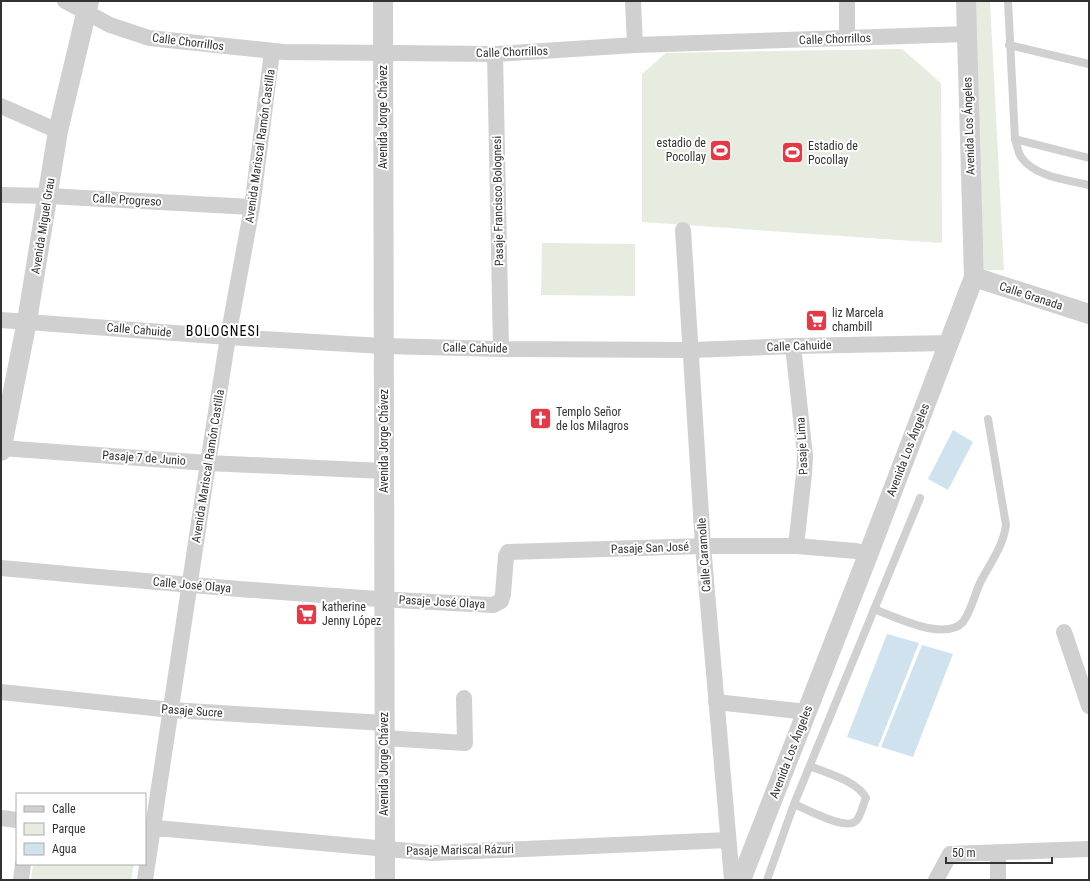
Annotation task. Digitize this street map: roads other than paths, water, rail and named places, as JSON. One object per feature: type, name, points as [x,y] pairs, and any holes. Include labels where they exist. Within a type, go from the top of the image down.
[{"type":"street","name":"Calle Chorrillos","points":[[65,1],[88,6],[110,25],[149,38],[272,52],[495,54],[635,45],[967,34]]},
{"type":"street","name":"Avenida Jorge Chávez","points":[[383,1],[385,880]]},
{"type":"street","points":[[634,1],[635,45]]},
{"type":"street","points":[[847,1],[847,38]]},
{"type":"street","name":"Avenida Los Ángeles","points":[[741,880],[868,555],[974,277],[966,1]]},
{"type":"street","name":"Avenida Miguel Grau","points":[[1,449],[26,321],[58,131],[88,6]]},
{"type":"street","name":"Avenida Mariscal Ramón Castilla","points":[[146,880],[149,827],[172,710],[228,337],[252,207],[272,52]]},
{"type":"street","name":"Pasaje Francisco Bolognesi","points":[[495,54],[501,349]]},
{"type":"street","points":[[1,106],[58,131]]},
{"type":"street","name":"Calle Progreso","points":[[1,195],[48,196],[252,207]]},
{"type":"street","name":"Calle Caramolle","points":[[683,230],[692,350],[703,546],[732,880]]},
{"type":"street","name":"Calle Granada","points":[[974,277],[1089,314]]},
{"type":"street","name":"Calle Cahuide","points":[[1,320],[228,337],[383,346],[501,349],[692,350],[793,346],[949,343]]},
{"type":"street","name":"Pasaje Lima","points":[[793,346],[805,456],[796,546]]},
{"type":"street","name":"Pasaje 7 de Junio","points":[[1,449],[208,463],[384,472]]},
{"type":"street","name":"Pasaje San José","points":[[506,556],[508,552],[703,546],[796,546],[856,551],[868,555]]},
{"type":"street","name":"Pasaje José Olaya","points":[[384,600],[493,605],[501,601],[503,594],[506,556]]},
{"type":"street","name":"Calle José Olaya","points":[[1,568],[384,600]]},
{"type":"street","points":[[1064,632],[1089,706]]},
{"type":"street","name":"Pasaje Sucre","points":[[1,692],[384,731],[465,743],[464,698]]},
{"type":"street","points":[[716,702],[807,712]]},
{"type":"street","points":[[1,818],[16,820]]},
{"type":"street","name":"Pasaje Mariscal Rázuri","points":[[149,827],[385,850],[432,853],[728,840]]},
{"type":"street","points":[[936,880],[950,854],[998,854],[1089,850]]},
{"type":"street","points":[[998,854],[998,880]]},
{"type":"street","points":[[21,880],[23,865]]},
{"type":"lane","points":[[1008,1],[1015,139],[1020,156],[1029,166],[1043,174],[1089,185]]},
{"type":"lane","points":[[1010,46],[1089,64]]},
{"type":"lane","points":[[1015,139],[1089,158]]},
{"type":"lane","points":[[874,609],[923,627],[940,630],[955,628],[963,621],[986,571],[998,553],[1004,539],[1006,525],[988,419]]},
{"type":"lane","points":[[767,880],[794,804],[920,498]]},
{"type":"lane","points":[[794,804],[841,824],[851,824],[857,820],[866,798],[862,790],[854,784],[810,766]]},
{"type":"water","points":[[953,430],[973,442],[948,490],[928,479]]},
{"type":"water","points":[[887,634],[919,643],[878,747],[847,737]]},
{"type":"water","points":[[922,645],[953,654],[913,757],[881,747]]},
{"type":"place","name":"estadio de Pocollay","points":[[721,150]]},
{"type":"place","name":"Estadio de Pocollay","points":[[792,153]]},
{"type":"place","name":"liz Marcela chambill","points":[[816,320]]},
{"type":"place","name":"Templo Señor de los Milagros","points":[[541,419]]},
{"type":"place","name":"katherine Jenny López","points":[[306,614]]},
{"type":"district","name":"BOLOGNESI","points":[[223,331]]}]
